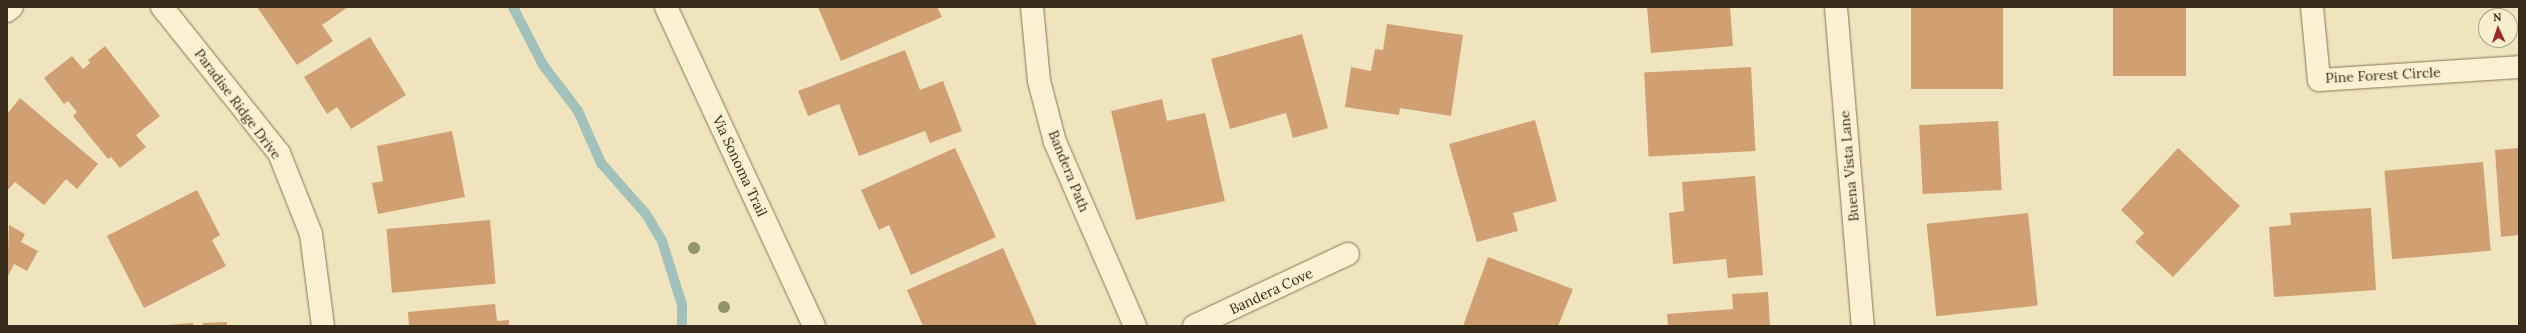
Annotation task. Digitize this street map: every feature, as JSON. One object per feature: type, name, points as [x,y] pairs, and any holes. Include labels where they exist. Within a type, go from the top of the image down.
[{"type":"street","points":[[7,11],[12,7]]},
{"type":"street","name":"Paradise Ridge Drive","points":[[162,7],[279,153],[311,234],[323,326]]},
{"type":"street","name":"Via Sonoma Trail","points":[[666,7],[814,326]]},
{"type":"street","name":"Bandera Path","points":[[1032,7],[1039,80],[1055,142],[1135,326]]},
{"type":"street","name":"Buena Vista Lane","points":[[1836,7],[1863,326]]},
{"type":"street","name":"Pine Forest Circle","points":[[2312,7],[2319,80],[2519,67]]},
{"type":"street","name":"Bandera Cove","points":[[1194,326],[1348,254]]},
{"type":"building","points":[[257,7],[348,7],[322,25],[333,41],[297,65]]},
{"type":"building","points":[[818,7],[937,7],[942,17],[841,61]]},
{"type":"building","points":[[1647,7],[1730,7],[1733,46],[1651,53]]},
{"type":"building","points":[[1911,7],[2003,7],[2003,89],[1911,89]]},
{"type":"building","points":[[2113,7],[2186,7],[2186,76],[2113,76]]},
{"type":"building","points":[[1387,24],[1463,35],[1451,116],[1400,108],[1399,115],[1345,107],[1351,67],[1371,71],[1375,49],[1383,50]]},
{"type":"building","points":[[1302,34],[1328,128],[1293,138],[1286,113],[1230,129],[1211,59]]},
{"type":"building","points":[[370,37],[406,95],[351,129],[337,107],[327,114],[304,77]]},
{"type":"building","points":[[105,46],[160,116],[136,135],[146,147],[120,168],[111,157],[108,159],[73,116],[77,112],[68,101],[64,104],[44,78],[72,56],[83,69],[90,63],[88,60]]},
{"type":"building","points":[[905,50],[920,90],[943,81],[962,131],[930,143],[925,131],[859,156],[839,104],[808,116],[798,91]]},
{"type":"building","points":[[1751,67],[1755,151],[1649,156],[1644,73]]},
{"type":"building","points":[[20,98],[98,164],[77,189],[66,179],[44,205],[15,182],[7,191],[7,114]]},
{"type":"building","points":[[1162,99],[1167,121],[1205,113],[1225,201],[1136,220],[1111,111]]},
{"type":"building","points":[[1535,120],[1557,201],[1513,213],[1518,231],[1477,242],[1449,144]]},
{"type":"building","points":[[1998,121],[2002,190],[1923,194],[1919,125]]},
{"type":"building","points":[[452,131],[465,197],[378,214],[372,183],[383,181],[377,146]]},
{"type":"building","points":[[955,148],[996,237],[911,275],[889,225],[879,230],[861,190]]},
{"type":"building","points":[[2178,148],[2240,206],[2173,277],[2135,242],[2144,233],[2121,210]]},
{"type":"building","points":[[2519,148],[2519,235],[2501,237],[2495,150]]},
{"type":"building","points":[[2483,162],[2491,251],[2392,259],[2384,171]]},
{"type":"building","points":[[1755,176],[1763,275],[1728,278],[1726,259],[1673,264],[1669,213],[1684,211],[1682,182]]},
{"type":"building","points":[[197,190],[220,235],[212,240],[226,266],[144,308],[107,236]]},
{"type":"building","points":[[2371,208],[2376,290],[2274,297],[2269,227],[2291,225],[2290,213]]},
{"type":"building","points":[[2028,213],[2038,305],[1936,316],[1927,224]]},
{"type":"building","points":[[490,220],[496,284],[392,293],[386,229]]},
{"type":"building","points":[[9,225],[25,234],[21,242],[38,251],[27,271],[14,264],[7,278]]},
{"type":"building","points":[[1003,248],[1037,326],[923,326],[907,290]]},
{"type":"building","points":[[1488,257],[1573,289],[1558,326],[1463,326]]},
{"type":"building","points":[[1768,292],[1770,326],[1668,326],[1667,314],[1733,309],[1732,294]]},
{"type":"building","points":[[495,304],[497,321],[509,320],[509,326],[409,326],[408,312]]},
{"type":"building","points":[[227,322],[227,326],[203,326],[203,323]]},
{"type":"building","points":[[193,323],[193,326],[167,326],[167,325]]},
{"type":"waterway","points":[[513,7],[543,65],[578,111],[601,163],[646,214],[662,241],[682,305],[682,326]]}]
